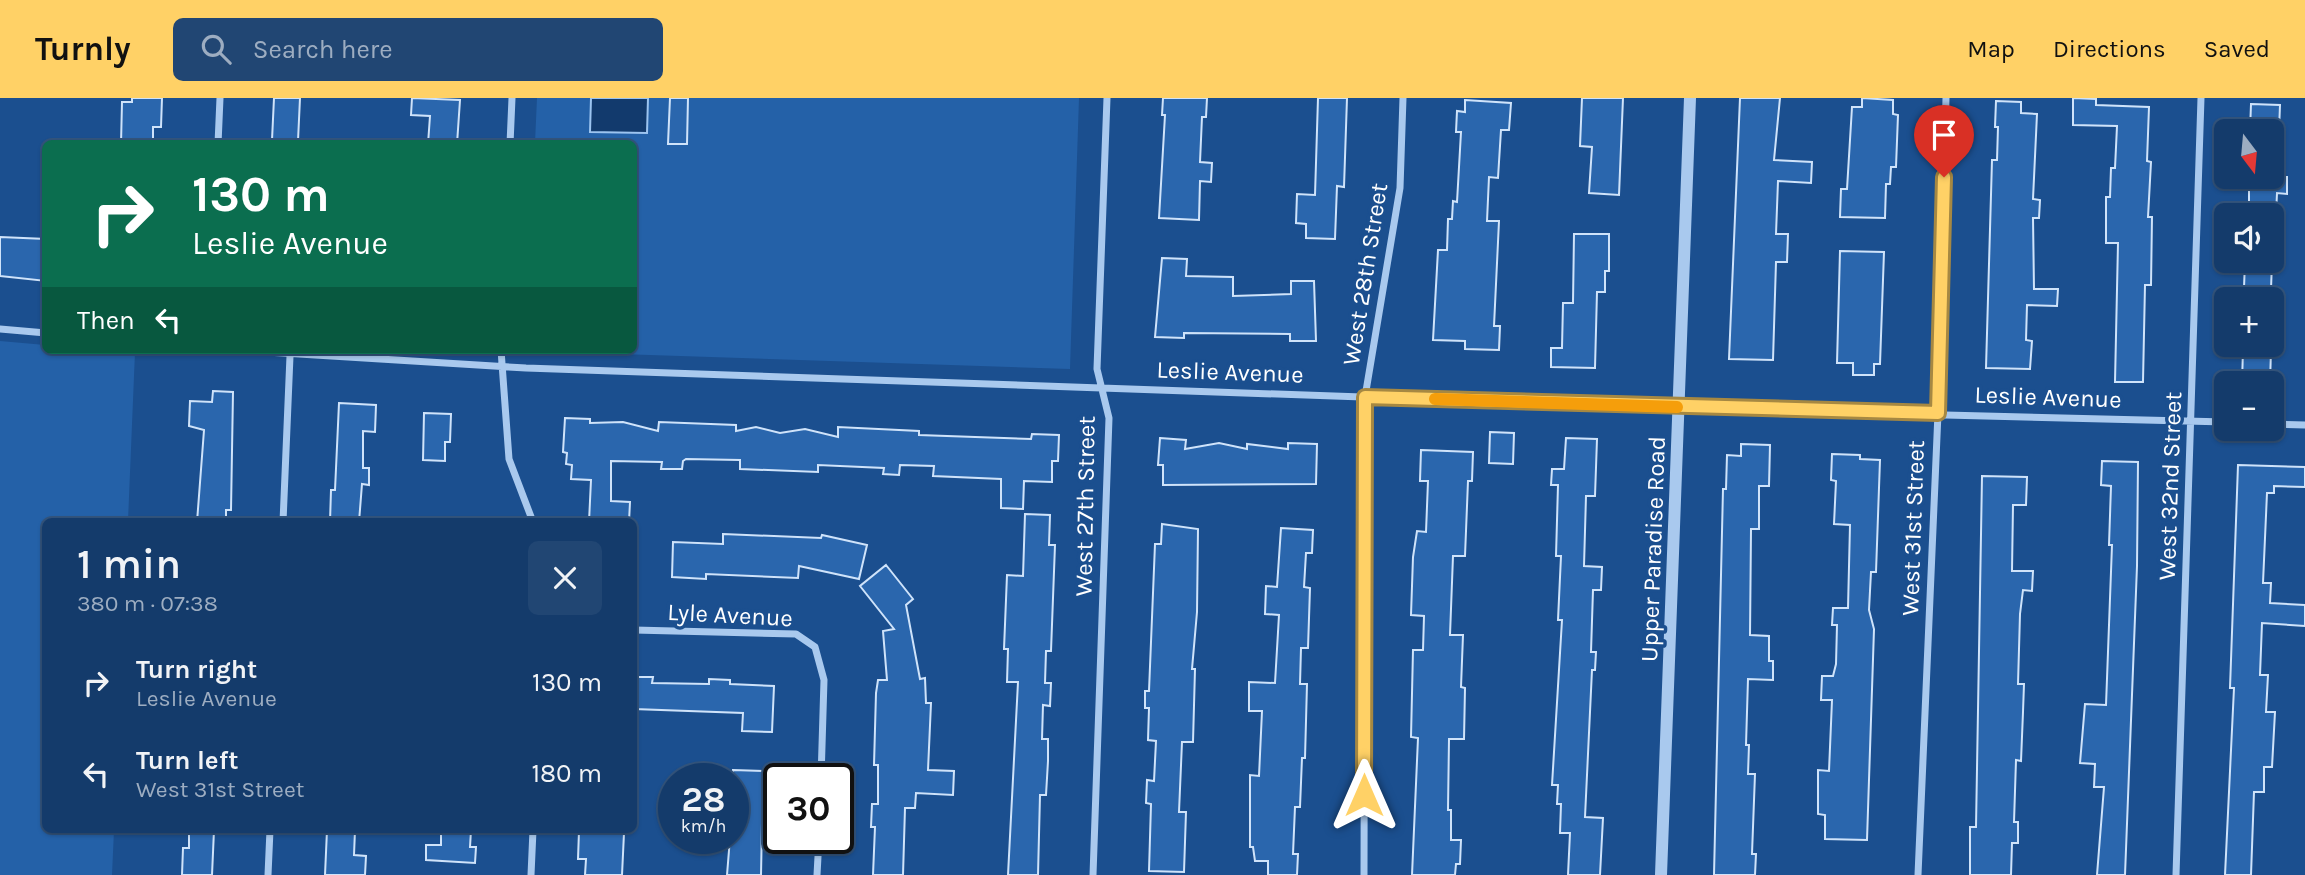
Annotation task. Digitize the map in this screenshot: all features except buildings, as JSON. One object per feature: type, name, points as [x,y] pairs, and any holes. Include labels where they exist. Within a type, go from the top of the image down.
[{"type":"street","points":[[218,140],[220,98]]},
{"type":"street","points":[[510,140],[512,98]]},
{"type":"street","name":"West 27th Street","points":[[1093,875],[1110,418],[1097,369],[1107,98]]},
{"type":"street","name":"West 28th Street","points":[[1364,875],[1365,397],[1401,188],[1403,98]]},
{"type":"street","name":"Upper Paradise Road","points":[[1661,875],[1690,98]]},
{"type":"street","name":"West 31st Street","points":[[1918,875],[1938,413],[1945,98]]},
{"type":"street","name":"West 32nd Street","points":[[2176,875],[2201,98]]},
{"type":"street","points":[[0,329],[42,333]]},
{"type":"street","name":"Leslie Avenue","points":[[271,354],[500,367],[1679,408],[2214,422]]},
{"type":"street","points":[[501,354],[509,458],[532,518]]},
{"type":"street","points":[[283,518],[290,356]]},
{"type":"street","points":[[2284,424],[2305,425]]},
{"type":"street","name":"Lyle Avenue","points":[[637,630],[796,634],[815,647],[824,680],[821,763]]},
{"type":"street","points":[[268,875],[270,833]]},
{"type":"street","points":[[531,875],[533,833]]},
{"type":"street","points":[[817,875],[818,854]]},
{"type":"shaded area","points":[[537,98],[1079,98],[1070,369],[618,354],[637,354],[637,140],[535,140]]},
{"type":"shaded area","points":[[591,98],[648,98],[647,133],[590,132]]},
{"type":"shaded area","points":[[0,341],[42,345],[42,354],[135,354],[128,518],[42,518],[42,833],[114,833],[112,875],[0,875]]},
{"type":"slow traffic","points":[[1435,399],[1677,407]]},
{"type":"route","points":[[1364,795],[1365,397],[1706,409],[1938,413],[1944,177]]}]
